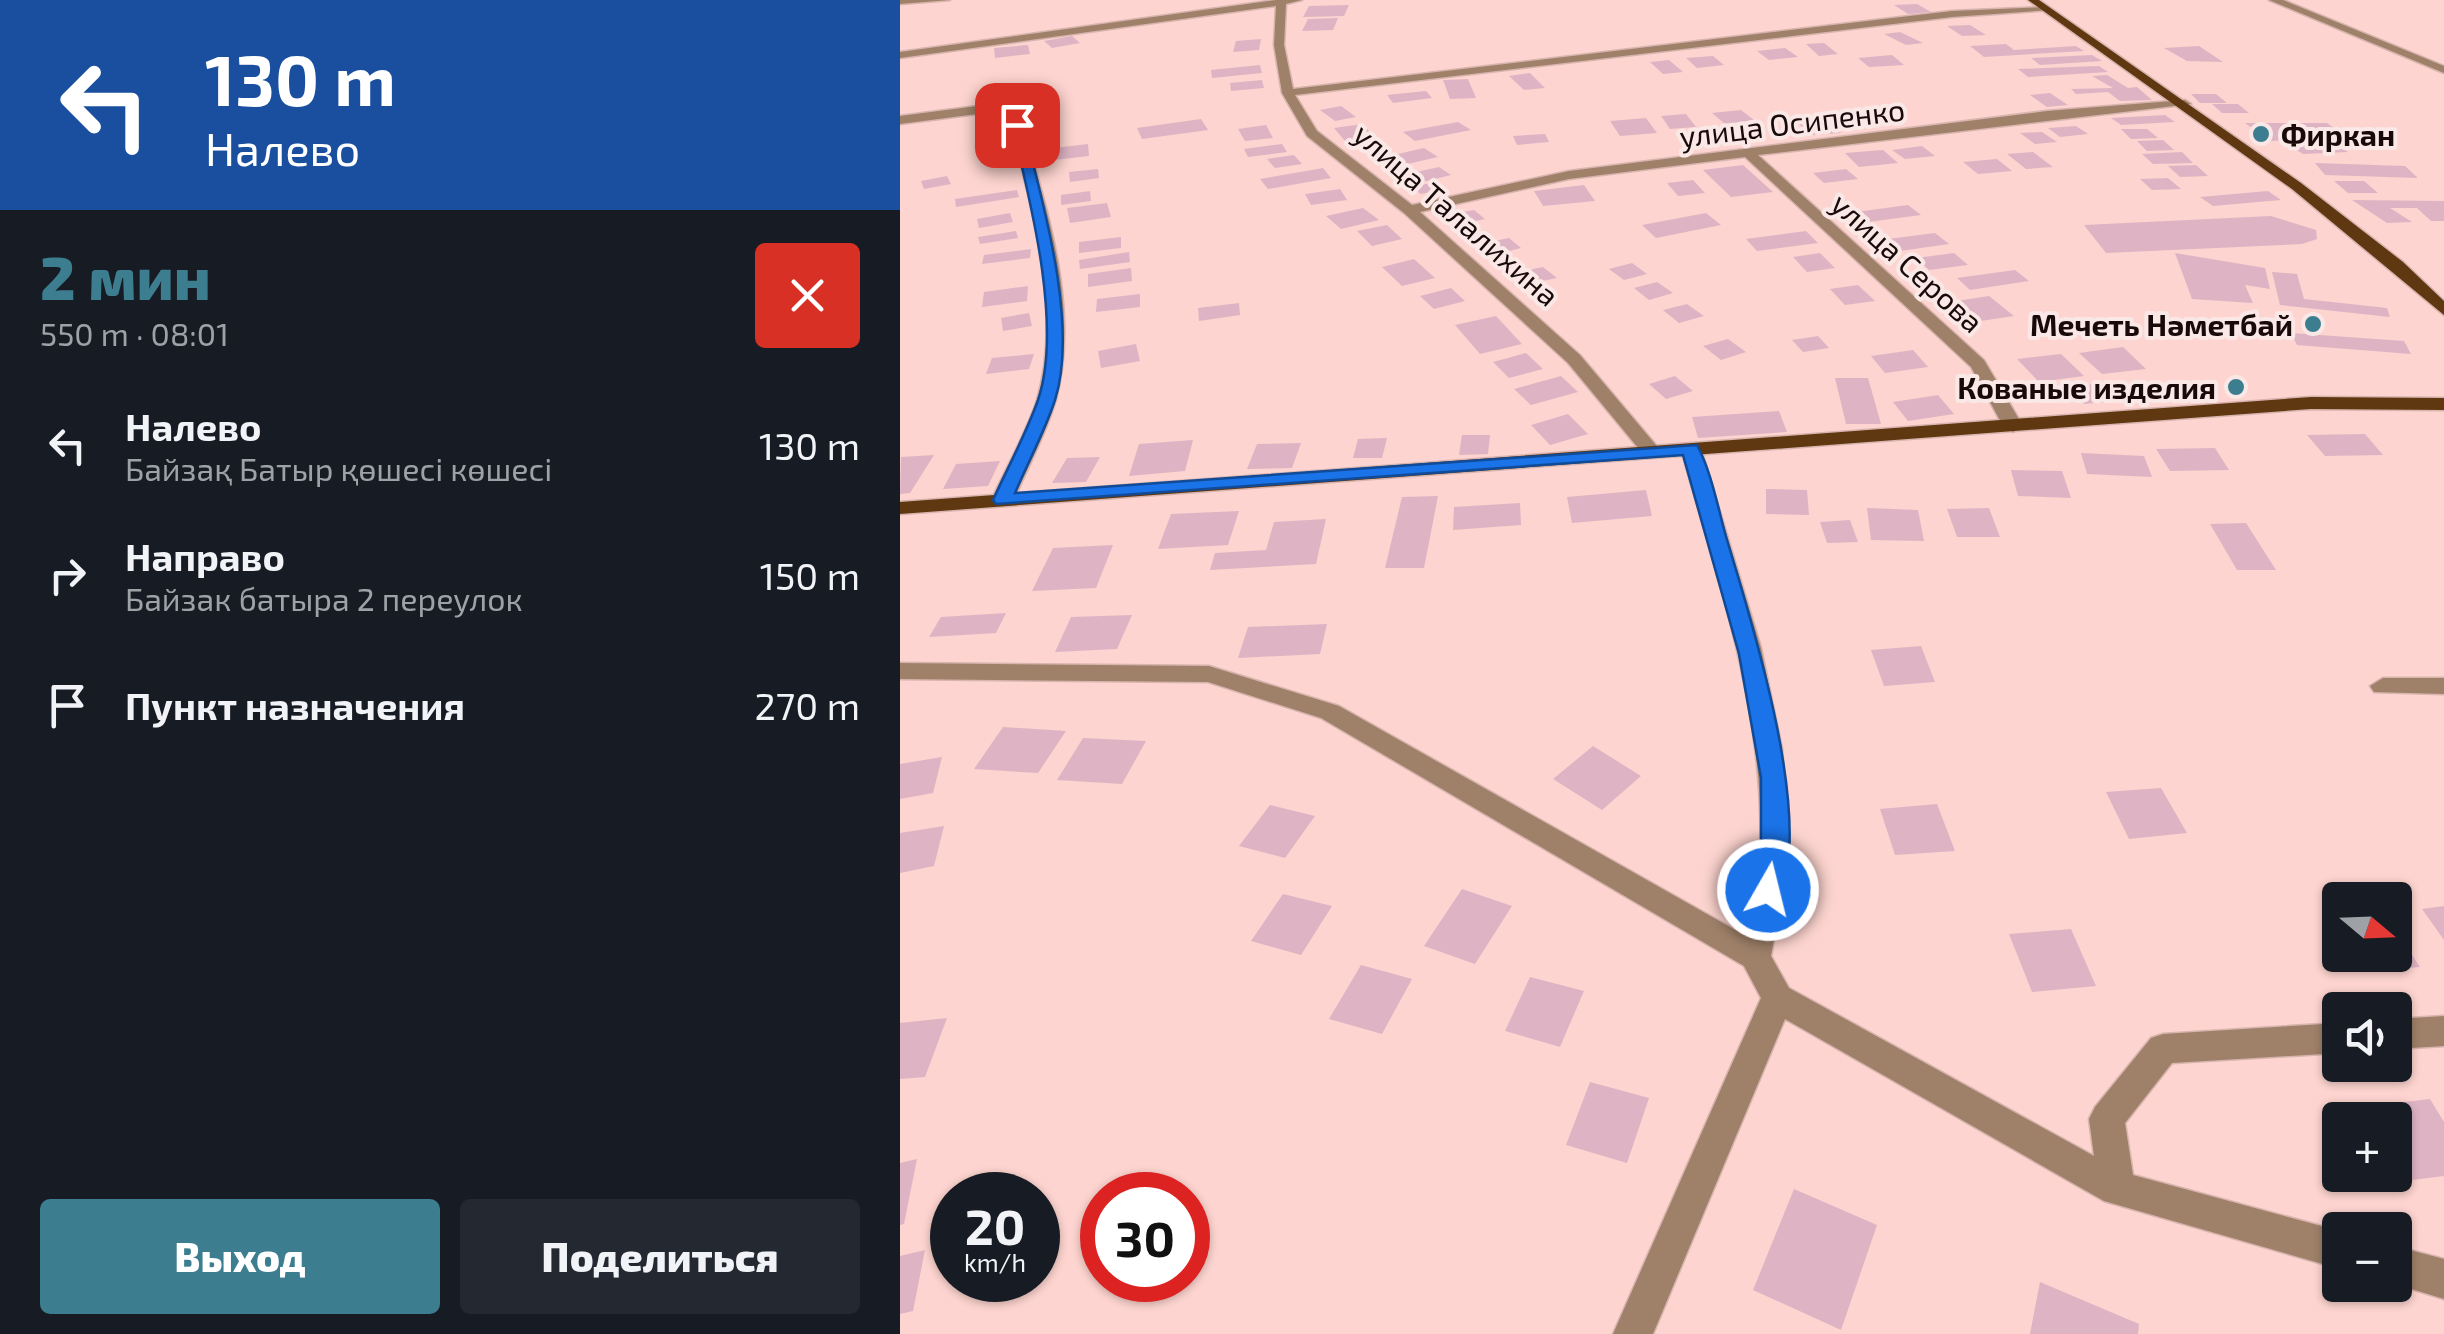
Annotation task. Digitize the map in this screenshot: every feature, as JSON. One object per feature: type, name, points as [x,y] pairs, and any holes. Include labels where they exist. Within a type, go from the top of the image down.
[{"type":"main road","points":[[2033,0],[2323,204],[2401,266],[2444,310]]},
{"type":"main road","points":[[900,508],[2311,403],[2444,404]]},
{"type":"street","points":[[900,1],[944,0]]},
{"type":"street","points":[[900,55],[1297,0]]},
{"type":"street","points":[[2274,0],[2444,70]]},
{"type":"street","name":"улица Талалихина","points":[[1281,1],[1279,45],[1288,93],[1312,134],[1409,210],[1574,358],[1651,451]]},
{"type":"street","points":[[1288,93],[1346,82],[1952,14],[2046,10]]},
{"type":"street","name":"улица Осипенко","points":[[1409,210],[1568,175],[2047,115],[2185,104]]},
{"type":"street","points":[[900,120],[986,109],[1012,111],[1017,125],[1046,237],[1054,350],[1047,398],[1003,500]]},
{"type":"street","name":"улица Серова","points":[[1748,154],[1978,364],[2013,426]]},
{"type":"street","points":[[1691,449],[1750,654],[1774,778],[1775,857],[1754,958]]},
{"type":"street","points":[[900,672],[1209,674],[1330,712],[1754,958],[1777,998],[2117,1188],[2322,1245]]},
{"type":"street","points":[[2383,686],[2444,686]]},
{"type":"street","points":[[1633,1334],[1777,998]]},
{"type":"street","points":[[2412,1033],[2444,1031]]},
{"type":"street","points":[[2117,1188],[2107,1119],[2163,1049],[2322,1039]]},
{"type":"street","points":[[2412,1270],[2444,1278]]},
{"type":"building","points":[[1917,4],[1931,12],[1908,14],[1894,5]]},
{"type":"building","points":[[1349,5],[1344,16],[1303,17],[1309,6]]},
{"type":"building","points":[[1338,18],[1333,30],[1302,31],[1308,19]]},
{"type":"building","points":[[1970,25],[1986,35],[1962,36],[1947,26]]},
{"type":"building","points":[[1900,32],[1923,43],[1906,45],[1884,34]]},
{"type":"building","points":[[1072,36],[1080,43],[1052,48],[1044,41]]},
{"type":"building","points":[[1261,39],[1259,50],[1233,52],[1236,41]]},
{"type":"building","points":[[1824,43],[1838,54],[1819,56],[1806,44]]},
{"type":"building","points":[[2006,44],[2014,50],[2076,46],[2084,51],[1984,57],[1970,46]]},
{"type":"building","points":[[1028,45],[1030,54],[995,58],[994,48]]},
{"type":"building","points":[[2199,46],[2223,62],[2187,61],[2164,48]]},
{"type":"building","points":[[1785,48],[1798,57],[1769,60],[1757,51]]},
{"type":"building","points":[[1892,55],[1904,65],[1869,67],[1858,58]]},
{"type":"building","points":[[2092,55],[2102,61],[2040,65],[2031,58]]},
{"type":"building","points":[[1713,56],[1724,65],[1697,68],[1686,58]]},
{"type":"building","points":[[1669,60],[1683,72],[1663,74],[1650,62]]},
{"type":"building","points":[[1260,65],[1262,73],[1212,78],[1211,70]]},
{"type":"building","points":[[2099,66],[2108,72],[2028,77],[2018,69]]},
{"type":"building","points":[[1530,73],[1545,88],[1524,90],[1509,76]]},
{"type":"building","points":[[2107,75],[2128,88],[2137,87],[2152,100],[2120,101],[2108,92],[2076,94],[2071,89],[2113,88],[2092,76]]},
{"type":"building","points":[[1468,79],[1476,98],[1450,99],[1443,80]]},
{"type":"building","points":[[1262,80],[1264,88],[1231,91],[1230,83]]},
{"type":"building","points":[[1426,91],[1432,98],[1393,103],[1387,95]]},
{"type":"building","points":[[2050,93],[2068,105],[2047,107],[2030,95]]},
{"type":"building","points":[[2191,94],[2216,94],[2227,103],[2200,103]]},
{"type":"building","points":[[2212,104],[2238,104],[2249,113],[2222,113]]},
{"type":"building","points":[[1341,106],[1356,117],[1335,121],[1320,110]]},
{"type":"building","points":[[1741,110],[1754,120],[1725,124],[1712,113]]},
{"type":"building","points":[[1686,114],[1696,127],[1670,129],[1661,116]]},
{"type":"building","points":[[2165,115],[2175,122],[2121,125],[2111,118]]},
{"type":"building","points":[[1646,118],[1657,133],[1620,136],[1610,121]]},
{"type":"building","points":[[1825,118],[1841,133],[1810,135],[1795,120]]},
{"type":"building","points":[[1201,119],[1208,130],[1142,139],[1137,128]]},
{"type":"building","points":[[1458,122],[1471,130],[1415,141],[1403,132]]},
{"type":"building","points":[[2245,123],[2327,123],[2342,134],[2297,134],[2305,139],[2270,141]]},
{"type":"building","points":[[1363,124],[1374,137],[1345,141],[1334,128]]},
{"type":"building","points":[[1266,125],[1273,138],[1245,141],[1238,129]]},
{"type":"building","points":[[2076,126],[2088,134],[2060,137],[2048,128]]},
{"type":"building","points":[[2121,129],[2147,129],[2158,138],[2131,139]]},
{"type":"building","points":[[2042,132],[2057,142],[2035,144],[2020,133]]},
{"type":"building","points":[[1545,134],[1549,142],[1517,145],[1513,136]]},
{"type":"building","points":[[2163,140],[2174,150],[2147,151],[2137,141]]},
{"type":"building","points":[[2330,140],[2348,152],[2303,154],[2285,143]]},
{"type":"building","points":[[1088,144],[1089,156],[1054,160],[1054,148]]},
{"type":"building","points":[[1282,144],[1287,152],[1248,157],[1244,149]]},
{"type":"building","points":[[1922,146],[1935,156],[1905,159],[1892,150]]},
{"type":"building","points":[[1424,148],[1438,157],[1386,169],[1372,160]]},
{"type":"building","points":[[1883,150],[1898,163],[1859,167],[1845,153]]},
{"type":"building","points":[[2033,152],[2053,167],[2026,169],[2007,154]]},
{"type":"building","points":[[2182,152],[2193,163],[2153,164],[2142,154]]},
{"type":"building","points":[[1294,155],[1302,164],[1275,168],[1267,159]]},
{"type":"building","points":[[1997,159],[2012,171],[1978,174],[1963,162]]},
{"type":"building","points":[[2315,163],[2405,166],[2418,178],[2325,175]]},
{"type":"building","points":[[1743,165],[1773,192],[1731,197],[1703,170]]},
{"type":"building","points":[[2196,165],[2208,176],[2180,177],[2168,166]]},
{"type":"building","points":[[1439,167],[1451,175],[1406,186],[1394,177]]},
{"type":"building","points":[[1323,168],[1331,178],[1268,189],[1260,179]]},
{"type":"building","points":[[1098,169],[1099,178],[1070,182],[1069,172]]},
{"type":"building","points":[[1846,169],[1858,179],[1824,183],[1813,173]]},
{"type":"building","points":[[947,176],[951,184],[924,189],[921,181]]},
{"type":"building","points":[[2168,178],[2181,189],[2152,190],[2140,179]]},
{"type":"building","points":[[1693,180],[1705,193],[1678,196],[1667,183]]},
{"type":"building","points":[[2334,181],[2364,181],[2378,193],[2348,193]]},
{"type":"building","points":[[1436,182],[1446,189],[1421,194],[1411,187]]},
{"type":"building","points":[[1584,185],[1595,201],[1543,206],[1534,191]]},
{"type":"building","points":[[1340,189],[1347,200],[1311,205],[1305,194]]},
{"type":"building","points":[[1017,190],[1019,197],[956,207],[955,199]]},
{"type":"building","points":[[1090,191],[1091,201],[1061,205],[1061,195]]},
{"type":"building","points":[[2268,191],[2281,200],[2213,206],[2200,197]]},
{"type":"building","points":[[2352,200],[2444,201],[2444,221],[2431,221],[2417,208],[2390,208],[2412,222],[2387,223]]},
{"type":"building","points":[[1107,203],[1111,217],[1070,223],[1067,208]]},
{"type":"building","points":[[1908,205],[1921,215],[1868,222],[1856,212]]},
{"type":"building","points":[[1363,208],[1379,220],[1341,229],[1326,216]]},
{"type":"building","points":[[1474,210],[1485,219],[1462,224],[1451,214]]},
{"type":"building","points":[[1010,213],[1013,222],[979,228],[977,219]]},
{"type":"building","points":[[1706,213],[1721,225],[1656,238],[1642,225]]},
{"type":"building","points":[[2271,216],[2316,230],[2317,239],[2302,244],[2106,253],[2084,225]]},
{"type":"building","points":[[1387,225],[1402,239],[1372,246],[1357,231]]},
{"type":"building","points":[[1016,231],[1018,238],[980,244],[978,237]]},
{"type":"building","points":[[1806,231],[1818,243],[1757,251],[1746,239]]},
{"type":"building","points":[[1935,233],[1949,244],[1893,252],[1880,240]]},
{"type":"building","points":[[1121,237],[1121,248],[1079,253],[1079,242]]},
{"type":"building","points":[[1509,238],[1521,248],[1497,254],[1485,243]]},
{"type":"building","points":[[1031,249],[1030,258],[982,264],[984,255]]},
{"type":"building","points":[[1129,252],[1130,262],[1080,269],[1079,260]]},
{"type":"building","points":[[1820,253],[1835,268],[1807,272],[1793,257]]},
{"type":"building","points":[[1954,253],[1968,265],[1929,270],[1916,258]]},
{"type":"building","points":[[2175,253],[2265,268],[2270,289],[2245,285],[2253,303],[2192,299]]},
{"type":"building","points":[[1414,259],[1435,278],[1402,286],[1382,267]]},
{"type":"building","points":[[1632,263],[1647,274],[1624,280],[1609,269]]},
{"type":"building","points":[[1543,267],[1557,278],[1532,283],[1519,272]]},
{"type":"building","points":[[1131,268],[1132,281],[1088,287],[1088,274]]},
{"type":"building","points":[[2015,270],[2029,281],[1970,290],[1957,278]]},
{"type":"building","points":[[2272,272],[2297,274],[2304,299],[2387,308],[2390,317],[2280,305]]},
{"type":"building","points":[[1657,282],[1673,293],[1649,300],[1634,288]]},
{"type":"building","points":[[1858,285],[1875,301],[1845,305],[1830,289]]},
{"type":"building","points":[[1028,286],[1027,301],[982,307],[984,292]]},
{"type":"building","points":[[1451,288],[1465,301],[1434,309],[1420,296]]},
{"type":"building","points":[[1140,294],[1140,307],[1096,312],[1097,299]]},
{"type":"building","points":[[1989,296],[2014,316],[1974,322],[1950,302]]},
{"type":"building","points":[[1239,303],[1240,315],[1199,321],[1198,308]]},
{"type":"building","points":[[1687,304],[1704,316],[1679,323],[1663,310]]},
{"type":"building","points":[[1029,313],[1032,326],[1003,331],[1001,318]]},
{"type":"building","points":[[1496,316],[1522,344],[1480,354],[1455,325]]},
{"type":"building","points":[[2291,333],[2404,341],[2411,354],[2297,345]]},
{"type":"building","points":[[1818,336],[1829,348],[1803,352],[1792,340]]},
{"type":"building","points":[[1728,339],[1746,352],[1721,360],[1703,346]]},
{"type":"building","points":[[1136,344],[1140,361],[1101,368],[1098,351]]},
{"type":"building","points":[[2123,347],[2146,369],[2102,374],[2079,353]]},
{"type":"building","points":[[1913,350],[1928,367],[1885,373],[1871,356]]},
{"type":"building","points":[[1526,353],[1543,369],[1509,378],[1493,362]]},
{"type":"building","points":[[1034,354],[1029,369],[986,374],[992,358]]},
{"type":"building","points":[[2061,354],[2084,376],[2039,382],[2017,359]]},
{"type":"building","points":[[1561,376],[1578,392],[1531,405],[1514,389]]},
{"type":"building","points":[[1675,376],[1693,391],[1666,399],[1649,384]]},
{"type":"building","points":[[1835,378],[1868,378],[1881,424],[1846,424]]},
{"type":"building","points":[[2121,381],[2138,399],[2084,404],[2069,387]]},
{"type":"building","points":[[1938,395],[1954,414],[1908,421],[1893,402]]},
{"type":"building","points":[[1779,411],[1787,432],[1698,438],[1692,417]]},
{"type":"building","points":[[1568,414],[1588,434],[1550,445],[1531,425]]},
{"type":"building","points":[[2365,434],[2383,455],[2325,456],[2307,435]]},
{"type":"building","points":[[1462,435],[1490,435],[1488,454],[1459,455]]},
{"type":"building","points":[[1387,438],[1382,458],[1353,458],[1358,439]]},
{"type":"building","points":[[1193,440],[1185,471],[1129,476],[1139,444]]},
{"type":"building","points":[[1301,443],[1292,468],[1247,469],[1257,444]]},
{"type":"building","points":[[2215,448],[2229,470],[2170,471],[2156,449]]},
{"type":"building","points":[[2081,453],[2144,456],[2152,477],[2087,474]]},
{"type":"building","points":[[934,455],[910,493],[900,494],[901,457]]},
{"type":"building","points":[[1100,457],[1086,482],[1052,483],[1067,458]]},
{"type":"building","points":[[1000,461],[988,486],[943,489],[956,464]]},
{"type":"building","points":[[2011,470],[2062,471],[2071,498],[2018,496]]},
{"type":"building","points":[[1766,489],[1807,490],[1809,515],[1766,514]]},
{"type":"building","points":[[1646,490],[1652,516],[1572,523],[1567,497]]},
{"type":"building","points":[[1438,496],[1424,568],[1385,568],[1402,497]]},
{"type":"building","points":[[1520,503],[1521,525],[1453,530],[1454,507]]},
{"type":"building","points":[[1867,508],[1918,510],[1924,541],[1871,540]]},
{"type":"building","points":[[1989,508],[2000,537],[1957,537],[1947,509]]},
{"type":"building","points":[[1239,511],[1228,545],[1158,549],[1171,514]]},
{"type":"building","points":[[1326,519],[1316,564],[1210,570],[1215,553],[1266,550],[1274,522]]},
{"type":"building","points":[[1850,520],[1858,542],[1827,543],[1820,522]]},
{"type":"building","points":[[2246,523],[2276,570],[2237,570],[2210,524]]},
{"type":"building","points":[[1113,545],[1096,588],[1032,591],[1053,548]]},
{"type":"building","points":[[1006,613],[996,633],[929,637],[941,617]]},
{"type":"building","points":[[1132,615],[1117,649],[1055,652],[1071,617]]},
{"type":"building","points":[[1327,624],[1320,654],[1238,658],[1248,627]]},
{"type":"building","points":[[1921,646],[1935,682],[1884,686],[1871,650]]},
{"type":"building","points":[[1003,727],[1066,731],[1038,773],[974,769]]},
{"type":"building","points":[[1083,738],[1146,741],[1122,784],[1057,780]]},
{"type":"building","points":[[1593,746],[1641,776],[1602,810],[1553,779]]},
{"type":"building","points":[[942,757],[933,793],[900,799],[900,764]]},
{"type":"building","points":[[2161,788],[2187,833],[2129,839],[2106,792]]},
{"type":"building","points":[[1937,804],[1955,851],[1895,855],[1880,809]]},
{"type":"building","points":[[1270,805],[1315,816],[1285,858],[1239,846]]},
{"type":"building","points":[[944,826],[934,866],[900,873],[900,833]]},
{"type":"building","points":[[1462,889],[1512,906],[1475,964],[1424,946]]},
{"type":"building","points":[[1283,894],[1332,906],[1301,955],[1251,941]]},
{"type":"building","points":[[2444,906],[2444,940],[2422,909]]},
{"type":"building","points":[[2071,929],[2096,986],[2032,992],[2009,934]]},
{"type":"building","points":[[1361,965],[1412,979],[1382,1034],[1329,1019]]},
{"type":"building","points":[[1530,977],[1584,991],[1560,1047],[1505,1031]]},
{"type":"building","points":[[947,1018],[925,1077],[900,1079],[900,1023]]},
{"type":"building","points":[[1590,1082],[1649,1098],[1627,1163],[1566,1145]]},
{"type":"building","points":[[2430,1099],[2444,1122],[2444,1176],[2412,1180],[2412,1102],[2404,1102]]},
{"type":"building","points":[[917,1159],[904,1224],[900,1225],[900,1163]]},
{"type":"building","points":[[1794,1189],[1877,1225],[1841,1330],[1753,1290]]},
{"type":"building","points":[[925,1250],[913,1311],[900,1314],[900,1256]]},
{"type":"building","points":[[2040,1282],[2139,1324],[2138,1334],[2030,1334]]},
{"type":"place","name":"Фиркан","points":[[2261,134]]},
{"type":"place","name":"Мечеть Нәметбай","points":[[2313,324]]},
{"type":"place","name":"Кованые изделия","points":[[2236,387]]},
{"type":"route","points":[[1017,125],[1046,237],[1054,350],[1047,398],[1003,500],[1691,449],[1750,654],[1774,778],[1775,857],[1768,890]]}]
